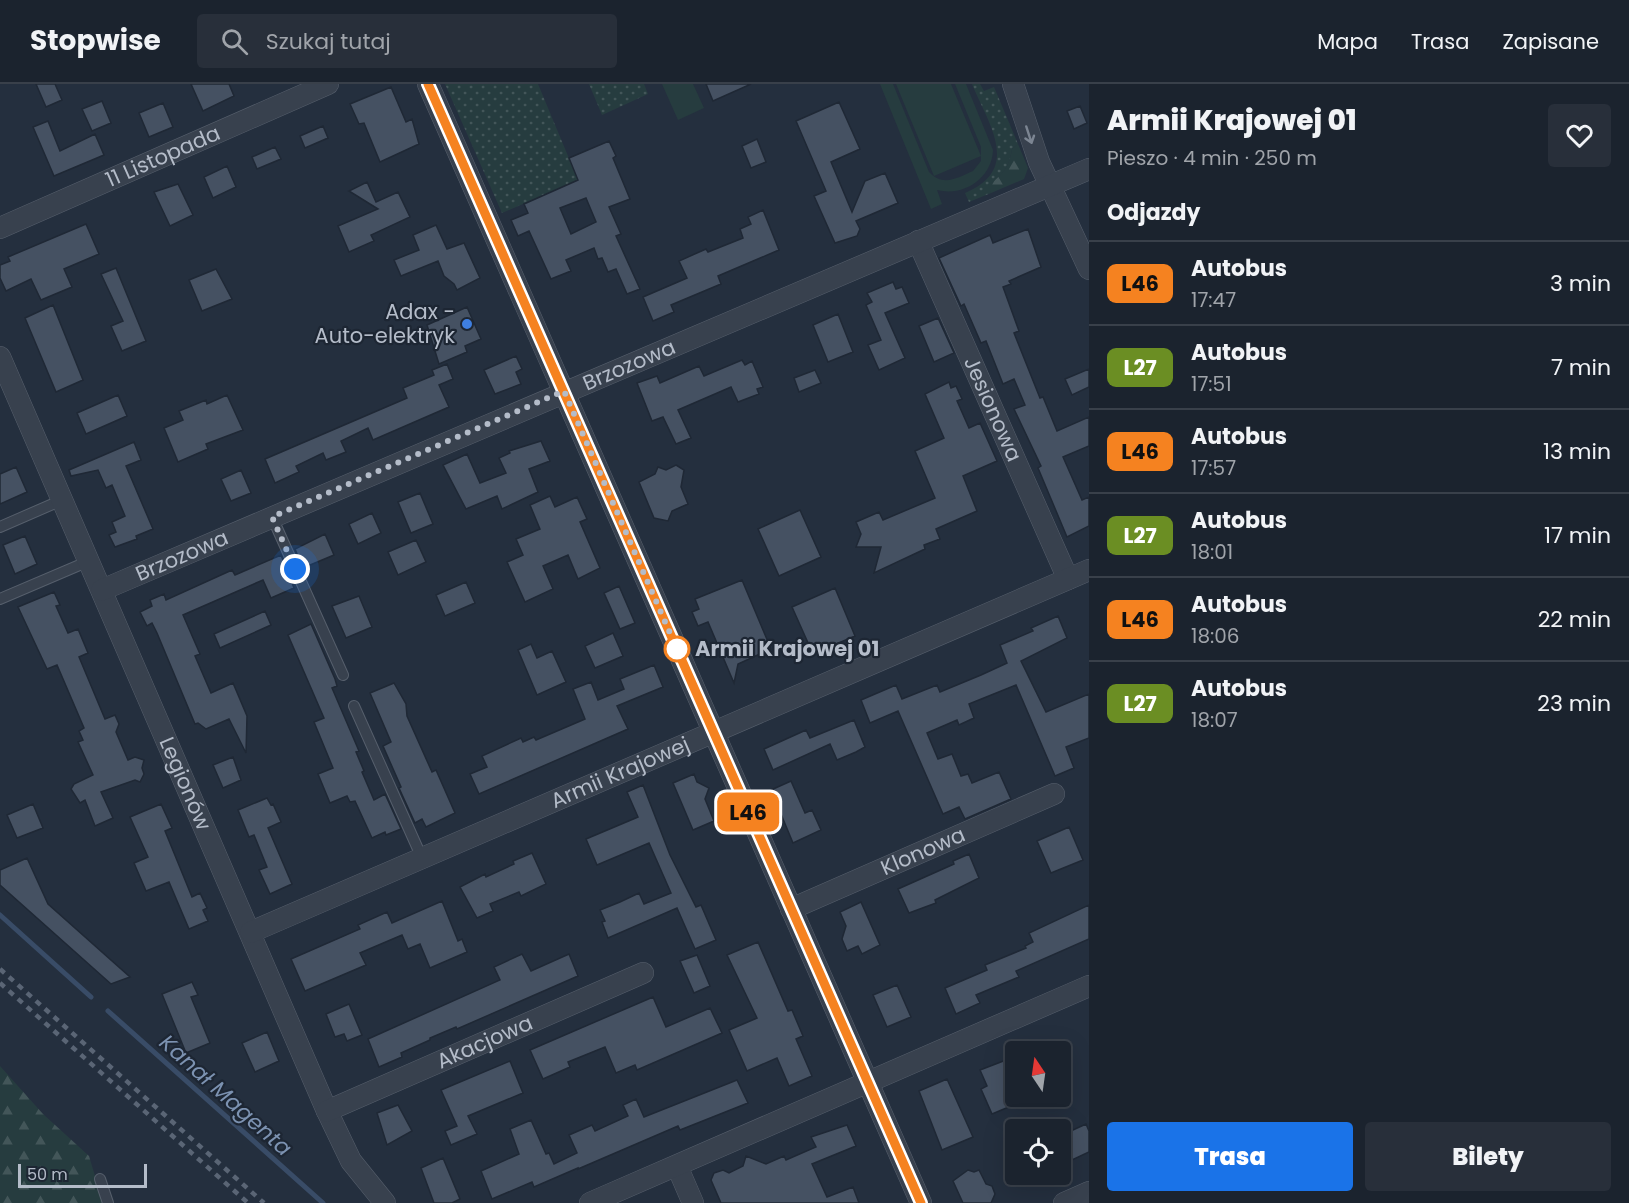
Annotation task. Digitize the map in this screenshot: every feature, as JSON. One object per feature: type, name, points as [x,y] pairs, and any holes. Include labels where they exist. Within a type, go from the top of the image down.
[{"type":"street","name":"11 Listopada","points":[[0,228],[328,84]]},
{"type":"street","points":[[428,84],[921,1203]]},
{"type":"street","points":[[1013,84],[1022,105],[1027,133],[1089,269]]},
{"type":"street","name":"Brzozowa","points":[[102,590],[1089,169]]},
{"type":"street","name":"Jesionowa","points":[[918,241],[1068,579]]},
{"type":"street","name":"Legionów","points":[[0,357],[327,1111],[351,1161],[385,1203]]},
{"type":"street","name":"Armii Krajowej","points":[[251,932],[1089,570]]},
{"type":"street","name":"Klonowa","points":[[791,909],[1054,794]]},
{"type":"street","name":"Akacjowa","points":[[327,1111],[643,973]]},
{"type":"street","points":[[590,1203],[1089,986]]},
{"type":"street","points":[[677,1166],[693,1203]]},
{"type":"street","points":[[1064,1203],[1089,1192]]},
{"type":"lane","points":[[0,527],[62,500]]},
{"type":"lane","points":[[272,517],[342,675]]},
{"type":"lane","points":[[0,599],[89,561]]},
{"type":"lane","points":[[354,706],[422,858]]},
{"type":"lane","points":[[100,1179],[108,1203]]},
{"type":"green space","points":[[445,84],[538,84],[578,180],[502,213]]},
{"type":"green space","points":[[589,84],[644,84],[648,94],[602,115]]},
{"type":"green space","points":[[662,84],[693,84],[704,108],[678,120]]},
{"type":"green space","points":[[880,84],[893,84],[929,172],[934,177],[950,180],[973,171],[981,161],[981,147],[955,84],[966,84],[993,150],[988,169],[982,177],[975,183],[957,191],[937,190],[942,204],[931,209]]},
{"type":"green space","points":[[896,84],[951,84],[981,156],[934,176]]},
{"type":"green space","points":[[972,84],[980,84],[984,91],[994,87],[1018,144],[1012,149],[1005,170],[989,186],[991,193],[969,202],[965,193],[982,183],[993,172],[997,159],[992,130]]},
{"type":"green space","points":[[1018,144],[1028,168],[1024,179],[991,193],[988,186],[1004,170],[1012,149]]},
{"type":"green space","points":[[0,1066],[43,1114],[89,1156],[103,1203],[0,1203]]},
{"type":"building","points":[[36,84],[55,84],[62,100],[46,107]]},
{"type":"building","points":[[191,84],[229,84],[234,96],[203,111]]},
{"type":"building","points":[[706,84],[751,84],[713,101]]},
{"type":"building","points":[[391,87],[406,122],[412,119],[419,144],[380,162],[364,123],[359,124],[350,104]]},
{"type":"building","points":[[102,101],[111,123],[92,131],[82,109]]},
{"type":"building","points":[[839,102],[860,149],[831,162],[852,212],[865,181],[885,173],[898,203],[856,221],[860,229],[857,236],[835,243],[814,196],[826,191],[796,121]]},
{"type":"building","points":[[163,103],[173,127],[149,137],[139,113]]},
{"type":"building","points":[[1080,106],[1087,123],[1074,129],[1067,111]]},
{"type":"building","points":[[48,121],[60,151],[95,134],[104,155],[54,176],[33,127]]},
{"type":"building","points":[[323,126],[328,138],[305,148],[300,136]]},
{"type":"building","points":[[757,139],[766,162],[751,168],[742,146]]},
{"type":"building","points":[[609,141],[616,156],[613,158],[630,199],[609,207],[621,234],[616,236],[640,289],[627,294],[616,269],[608,272],[602,258],[598,259],[594,248],[566,260],[571,271],[551,279],[529,231],[518,236],[511,220],[528,213],[524,204],[578,180],[569,158]],"holes":[[[586,198],[596,222],[571,234],[560,208]]]},
{"type":"building","points":[[275,147],[281,159],[257,169],[252,157]]},
{"type":"building","points":[[227,166],[236,187],[213,198],[204,177]]},
{"type":"building","points":[[367,182],[376,202],[398,192],[410,217],[371,235],[374,241],[349,252],[338,226],[378,209],[349,191]]},
{"type":"building","points":[[178,184],[193,215],[170,226],[154,192]]},
{"type":"building","points":[[763,210],[779,250],[718,276],[721,284],[671,305],[674,312],[653,321],[643,297],[687,278],[679,261],[706,249],[708,252],[743,238],[740,229],[751,224],[748,217]]},
{"type":"building","points":[[86,224],[99,254],[64,269],[72,287],[41,300],[31,279],[6,291],[0,278],[0,265],[10,261],[8,257]]},
{"type":"building","points":[[436,225],[447,249],[464,243],[480,278],[457,290],[454,284],[444,276],[438,261],[401,276],[394,260],[419,250],[413,235]]},
{"type":"building","points":[[1028,229],[1041,267],[1009,281],[1011,284],[1003,287],[1019,331],[1014,333],[1040,398],[1043,397],[1057,431],[1089,417],[1089,446],[1063,457],[1082,500],[1089,497],[1089,526],[1067,537],[1038,468],[1041,466],[1014,409],[1025,405],[1014,379],[1003,384],[986,341],[981,343],[964,304],[961,306],[939,258],[990,235],[993,243]]},
{"type":"building","points":[[116,268],[146,341],[122,351],[111,326],[123,321],[101,274]]},
{"type":"building","points":[[216,269],[232,299],[202,311],[189,280]]},
{"type":"building","points":[[893,282],[896,289],[902,287],[909,303],[885,313],[905,358],[879,370],[868,345],[881,340],[866,305],[872,302],[867,293]]},
{"type":"building","points":[[53,305],[83,380],[56,392],[25,318]]},
{"type":"building","points":[[467,307],[481,339],[465,346],[467,352],[439,364],[427,325]]},
{"type":"building","points":[[838,314],[853,352],[828,362],[813,325]]},
{"type":"building","points":[[938,318],[954,353],[934,362],[919,326]]},
{"type":"building","points":[[516,356],[522,369],[516,372],[521,384],[495,394],[484,370]]},
{"type":"building","points":[[742,360],[745,365],[752,361],[763,387],[757,389],[759,394],[738,402],[731,387],[678,410],[691,438],[676,444],[663,417],[652,421],[637,383],[657,376],[660,383],[699,366],[704,376]]},
{"type":"building","points":[[447,364],[453,379],[439,385],[449,407],[373,440],[368,428],[341,441],[346,452],[326,460],[323,453],[296,466],[299,472],[275,483],[265,459],[407,398],[403,388],[434,375],[432,370]]},
{"type":"building","points":[[1089,369],[1089,387],[1072,395],[1065,379]]},
{"type":"building","points":[[815,370],[821,383],[799,392],[794,378]]},
{"type":"building","points":[[949,382],[951,388],[956,386],[962,399],[957,401],[969,428],[980,423],[997,461],[963,476],[977,511],[936,529],[940,539],[924,545],[925,549],[874,573],[881,547],[856,547],[861,534],[856,522],[879,512],[883,520],[935,498],[915,451],[944,438],[925,394]]},
{"type":"building","points":[[118,395],[127,416],[86,434],[77,413]]},
{"type":"building","points":[[227,395],[243,430],[206,444],[208,449],[178,462],[164,428],[183,420],[179,411],[206,400],[207,404]]},
{"type":"building","points":[[541,441],[550,461],[529,469],[538,492],[502,509],[497,496],[466,509],[443,465],[467,454],[480,483],[506,473],[499,458],[510,453],[509,451]]},
{"type":"building","points":[[134,442],[141,460],[126,466],[153,529],[136,536],[137,539],[115,547],[109,535],[116,532],[112,522],[125,516],[112,485],[106,488],[98,470],[71,476],[69,470]]},
{"type":"building","points":[[676,465],[684,470],[681,487],[688,504],[672,511],[668,521],[654,518],[639,482],[655,474],[658,467],[666,470]]},
{"type":"building","points":[[16,467],[27,492],[0,504],[0,474]]},
{"type":"building","points":[[241,470],[251,493],[231,501],[221,479]]},
{"type":"building","points":[[420,493],[433,524],[411,533],[398,502]]},
{"type":"building","points":[[550,496],[555,507],[577,497],[587,519],[580,522],[600,568],[578,579],[568,555],[543,566],[553,589],[525,602],[507,562],[523,555],[516,539],[540,529],[530,505]]},
{"type":"building","points":[[800,510],[821,557],[779,576],[758,529]]},
{"type":"building","points":[[372,513],[381,533],[358,544],[349,524]]},
{"type":"building","points":[[325,534],[334,555],[303,568],[295,549]]},
{"type":"building","points":[[25,536],[37,564],[15,574],[3,545]]},
{"type":"building","points":[[416,540],[426,562],[398,575],[388,552]]},
{"type":"building","points":[[281,555],[294,588],[271,598],[263,580],[183,615],[200,654],[195,656],[211,693],[233,683],[247,716],[246,753],[229,719],[206,729],[198,723],[195,724],[157,633],[152,623],[147,626],[140,612],[152,606],[150,600],[164,594],[166,600],[232,570],[235,575]]},
{"type":"building","points":[[742,580],[771,649],[738,664],[734,683],[708,622],[698,626],[692,612],[699,609],[695,599]]},
{"type":"building","points":[[466,582],[475,603],[445,616],[436,595]]},
{"type":"building","points":[[619,586],[635,623],[620,629],[604,593]]},
{"type":"building","points":[[835,588],[855,636],[813,654],[792,607]]},
{"type":"building","points":[[54,592],[60,605],[56,606],[68,633],[78,629],[88,653],[79,657],[105,719],[115,715],[119,724],[116,732],[128,760],[135,757],[144,760],[142,768],[144,774],[140,782],[135,780],[101,792],[113,818],[95,826],[85,800],[80,803],[71,789],[74,784],[93,775],[78,742],[83,740],[79,731],[84,728],[57,665],[47,669],[18,607]]},
{"type":"building","points":[[359,596],[372,627],[346,638],[332,606]]},
{"type":"building","points":[[265,611],[271,625],[220,648],[214,634]]},
{"type":"building","points":[[1058,616],[1067,638],[1021,661],[1046,712],[1089,694],[1089,738],[1066,747],[1074,768],[1055,776],[1016,685],[969,704],[974,718],[959,725],[957,720],[927,733],[938,759],[952,754],[961,776],[968,774],[972,783],[999,772],[1011,799],[965,819],[959,807],[943,814],[898,711],[870,723],[861,700],[896,685],[902,699],[937,685],[940,692],[981,675],[1007,663],[1000,645],[1033,631],[1031,628]]},
{"type":"building","points":[[311,624],[335,679],[337,686],[332,688],[359,751],[356,752],[364,771],[362,772],[374,800],[385,794],[401,829],[386,835],[385,832],[372,838],[355,801],[350,802],[347,796],[330,803],[318,774],[333,768],[314,722],[324,718],[288,635]]},
{"type":"building","points":[[613,633],[623,656],[595,668],[585,646]]},
{"type":"building","points":[[531,644],[537,658],[552,651],[566,682],[537,695],[518,650]]},
{"type":"building","points":[[654,665],[663,687],[617,706],[628,729],[479,794],[470,774],[487,767],[482,756],[521,738],[523,742],[534,737],[536,740],[585,719],[573,689],[591,682],[598,700],[624,689],[620,679]]},
{"type":"building","points":[[394,683],[406,704],[407,716],[432,772],[436,770],[455,813],[426,827],[422,819],[415,823],[399,788],[401,787],[383,746],[391,742],[370,693]]},
{"type":"building","points":[[854,720],[865,747],[837,760],[830,744],[773,770],[764,749],[806,730],[810,738]]},
{"type":"building","points":[[233,757],[241,780],[223,788],[213,765]]},
{"type":"building","points":[[694,774],[697,782],[709,788],[705,799],[714,821],[693,830],[673,783]]},
{"type":"building","points":[[791,781],[805,813],[812,810],[821,830],[793,843],[771,790]]},
{"type":"building","points":[[643,785],[670,855],[696,907],[701,905],[716,940],[695,949],[677,908],[608,938],[602,922],[605,921],[600,910],[639,893],[644,904],[671,893],[649,843],[597,865],[586,839],[638,817],[627,792]]},
{"type":"building","points":[[267,798],[271,805],[273,804],[281,822],[268,828],[292,884],[270,894],[259,870],[267,867],[254,835],[249,837],[238,810]]},
{"type":"building","points":[[33,804],[43,828],[17,838],[7,815]]},
{"type":"building","points":[[161,804],[172,828],[165,831],[192,897],[200,893],[207,908],[203,910],[208,921],[189,929],[169,882],[146,891],[134,863],[148,857],[130,817]]},
{"type":"building","points":[[1069,827],[1083,860],[1051,873],[1037,841]]},
{"type":"building","points":[[532,853],[546,884],[521,896],[519,892],[490,904],[493,911],[477,918],[460,887],[485,874],[486,877],[514,864],[513,861]]},
{"type":"building","points":[[969,854],[979,878],[935,900],[936,903],[909,913],[898,889],[954,864],[953,861]]},
{"type":"building","points":[[27,858],[48,904],[130,977],[111,984],[0,885],[0,870]]},
{"type":"building","points":[[442,901],[458,941],[462,939],[467,952],[430,968],[420,944],[408,949],[402,935],[360,953],[366,965],[305,991],[291,959],[360,929],[358,925],[387,912],[392,923]]},
{"type":"building","points":[[861,902],[880,945],[862,954],[858,946],[847,951],[842,939],[846,926],[840,912]]},
{"type":"building","points":[[1089,905],[1089,939],[1016,971],[1019,977],[976,995],[980,1003],[956,1014],[945,988],[987,970],[985,965],[1026,948],[1025,946],[1033,942],[1029,933]]},
{"type":"building","points":[[758,942],[788,1011],[792,1010],[803,1036],[796,1039],[812,1076],[789,1086],[777,1058],[747,1071],[729,1030],[757,1018],[727,955]]},
{"type":"building","points":[[522,954],[531,971],[569,954],[578,976],[457,1029],[456,1027],[430,1038],[401,1053],[402,1057],[379,1067],[368,1039],[500,980],[494,967]]},
{"type":"building","points":[[697,955],[710,986],[694,993],[680,961]]},
{"type":"building","points":[[192,982],[198,995],[191,997],[210,1043],[186,1053],[162,994]]},
{"type":"building","points":[[897,985],[911,1017],[887,1027],[873,995]]},
{"type":"building","points":[[653,997],[666,1027],[710,1008],[722,1033],[637,1070],[635,1065],[616,1073],[605,1047],[568,1062],[570,1067],[543,1079],[530,1050]]},
{"type":"building","points":[[349,1004],[362,1035],[347,1041],[344,1034],[335,1037],[326,1014]]},
{"type":"building","points":[[267,1032],[279,1061],[255,1072],[242,1043]]},
{"type":"building","points":[[1005,1060],[1005,1107],[1009,1107],[992,1114],[981,1089],[987,1086],[980,1070]]},
{"type":"building","points":[[510,1061],[523,1093],[468,1116],[477,1134],[451,1145],[445,1131],[457,1126],[441,1090]]},
{"type":"building","points":[[947,1079],[973,1137],[942,1150],[919,1091]]},
{"type":"building","points":[[737,1080],[748,1103],[680,1130],[678,1126],[534,1187],[532,1182],[492,1199],[481,1171],[519,1154],[510,1129],[531,1120],[546,1154],[549,1153],[554,1164],[577,1153],[569,1135],[592,1125],[595,1131],[628,1116],[623,1105],[636,1099],[644,1117]]},
{"type":"building","points":[[398,1105],[412,1131],[387,1145],[377,1113]]},
{"type":"building","points":[[1086,1124],[1089,1131],[1089,1152],[1072,1160],[1071,1158],[1071,1131]]},
{"type":"building","points":[[847,1125],[856,1146],[812,1164],[827,1197],[853,1187],[859,1203],[721,1203],[711,1180],[714,1173],[723,1170],[729,1173],[743,1166],[746,1156],[766,1164],[784,1156],[786,1160],[816,1147],[811,1137]]},
{"type":"building","points":[[443,1158],[460,1199],[452,1203],[434,1203],[421,1168]]},
{"type":"building","points":[[968,1170],[974,1172],[979,1170],[986,1184],[992,1186],[995,1194],[991,1203],[963,1203],[953,1181]]},
{"type":"waterway","name":"Kanał Magenta","points":[[0,915],[91,997]]},
{"type":"waterway","name":"Kanał Magenta","points":[[108,1011],[323,1203]]},
{"type":"railway","points":[[0,969],[264,1203]]},
{"type":"railway","points":[[0,983],[248,1203]]},
{"type":"bus line","name":"L46","points":[[428,84],[921,1203]]},
{"type":"place","name":"Adax - Auto-elektryk","points":[[467,324]]},
{"type":"place","name":"Armii Krajowej 01","points":[[677,649]]},
{"type":"route","points":[[295,569],[272,517],[564,391],[677,649]]}]
